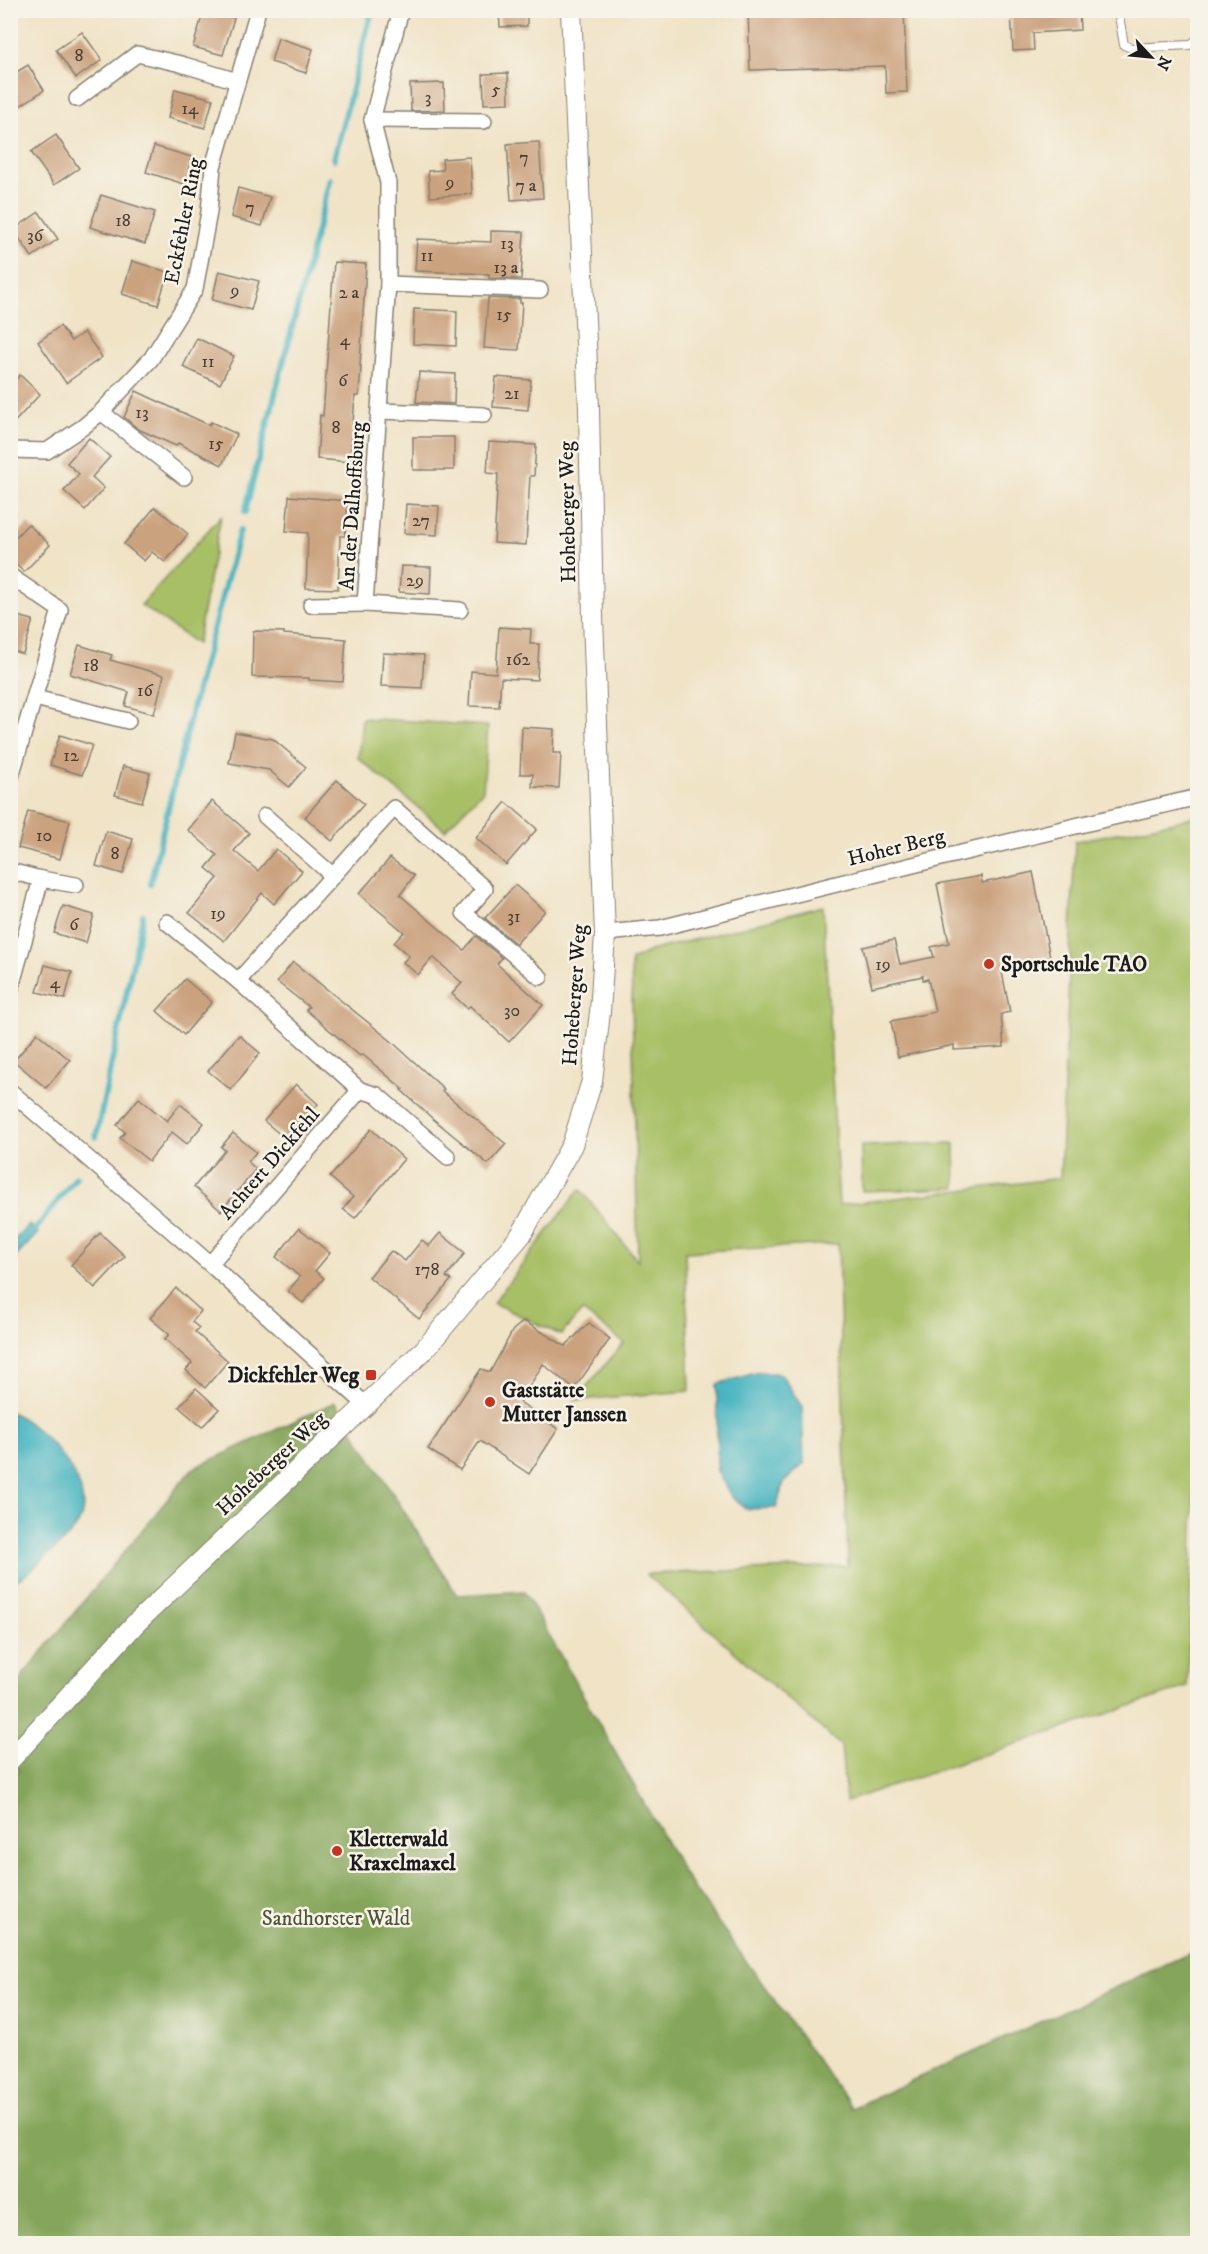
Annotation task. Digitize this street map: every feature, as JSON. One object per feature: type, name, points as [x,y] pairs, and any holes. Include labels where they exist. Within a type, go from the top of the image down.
[{"type":"street","name":"Eckfehler Ring","points":[[10,450],[47,451],[101,412],[152,359],[195,289],[209,212],[213,167],[258,10]]},
{"type":"street","name":"An der Dalhoffsburg","points":[[365,604],[388,284],[388,183],[372,120],[401,10]]},
{"type":"street","name":"Hoheberger Weg","points":[[10,1760],[135,1624],[424,1350],[521,1235],[572,1145],[592,1081],[600,1012],[605,935],[593,618],[589,409],[570,10]]},
{"type":"street","points":[[77,99],[137,54],[181,64],[237,81]]},
{"type":"street","points":[[372,120],[484,121]]},
{"type":"street","points":[[388,284],[540,290]]},
{"type":"street","name":"An der Dalhoffsburg","points":[[380,411],[484,415]]},
{"type":"street","points":[[101,412],[184,477]]},
{"type":"street","points":[[10,576],[60,610],[10,780]]},
{"type":"street","name":"An der Dalhoffsburg","points":[[310,606],[365,604],[460,610]]},
{"type":"street","points":[[35,698],[128,721]]},
{"type":"street","name":"Hoher Berg","points":[[605,935],[660,928],[1197,797]]},
{"type":"street","points":[[238,981],[394,808],[485,889],[464,913],[540,977]]},
{"type":"street","points":[[265,816],[332,875]]},
{"type":"street","points":[[10,871],[76,885]]},
{"type":"street","points":[[10,991],[41,879]]},
{"type":"street","points":[[167,922],[238,981],[360,1090],[377,1095],[448,1157]]},
{"type":"street","name":"Achtert Dickfehl","points":[[210,1264],[360,1090]]},
{"type":"street","points":[[10,1091],[210,1264],[367,1406]]},
{"type":"lane","points":[[1118,10],[1124,45],[1131,48],[1190,45],[1197,39]]},
{"type":"green space","points":[[221,516],[197,644],[141,605]]},
{"type":"green space","points":[[362,718],[488,726],[483,791],[445,830],[358,758]]},
{"type":"green space","points":[[1197,815],[1198,1399],[1187,1687],[846,1801],[841,1746],[646,1574],[848,1566],[838,1244],[685,1252],[690,1391],[575,1400],[624,1343],[582,1311],[561,1335],[493,1303],[580,1189],[638,1261],[631,960],[650,951],[823,906],[839,1205],[1060,1178],[1075,841],[1179,821]]},
{"type":"green space","points":[[955,1143],[956,1188],[862,1191],[861,1146]]},
{"type":"green space","name":"Sandhorster Wald","points":[[335,1402],[457,1595],[524,1591],[687,1879],[852,2108],[1197,1950],[1197,2243],[11,2244],[10,1780],[19,1770],[11,1763],[11,1690],[192,1469]]},
{"type":"water","points":[[29,1225],[38,1233],[11,1262],[11,1243]]},
{"type":"water","points":[[759,1372],[781,1374],[802,1407],[804,1464],[784,1482],[776,1508],[746,1509],[731,1496],[717,1471],[717,1384]]},
{"type":"water","points":[[11,1412],[36,1429],[71,1468],[82,1498],[82,1513],[77,1525],[63,1542],[30,1571],[11,1583]]},
{"type":"building","points":[[204,10],[234,18],[223,55],[193,47]]},
{"type":"building","points":[[499,10],[527,10],[527,26],[500,27]]},
{"type":"building","points":[[748,10],[904,10],[907,92],[886,93],[885,66],[750,70]]},
{"type":"building","points":[[1011,10],[1079,10],[1080,30],[1033,33],[1034,50],[1013,51]]},
{"type":"building","points":[[82,32],[102,60],[76,78],[56,50]]},
{"type":"building","points":[[278,38],[313,49],[306,73],[271,62]]},
{"type":"building","points":[[28,65],[44,90],[17,108],[10,99],[10,76]]},
{"type":"building","points":[[508,73],[509,103],[484,104],[483,74]]},
{"type":"building","points":[[444,83],[445,110],[411,111],[410,84]]},
{"type":"building","points":[[175,89],[213,99],[205,128],[168,118]]},
{"type":"building","points":[[56,135],[79,168],[54,185],[31,152]]},
{"type":"building","points":[[539,142],[543,198],[511,200],[507,144]]},
{"type":"building","points":[[154,146],[192,157],[184,184],[146,172]]},
{"type":"building","points":[[470,157],[472,194],[430,197],[428,171],[443,170],[442,159]]},
{"type":"building","points":[[238,188],[270,197],[262,226],[231,217]]},
{"type":"building","points":[[101,195],[155,212],[145,244],[90,227]]},
{"type":"building","points":[[39,212],[58,239],[32,257],[13,230]]},
{"type":"building","points":[[491,231],[524,232],[521,279],[489,278],[489,274],[415,271],[417,239],[491,242]]},
{"type":"building","points":[[132,261],[168,272],[158,305],[122,294]]},
{"type":"building","points":[[334,262],[366,264],[359,396],[355,396],[350,462],[317,459],[320,415],[323,416]]},
{"type":"building","points":[[219,271],[259,281],[251,310],[212,300]]},
{"type":"building","points":[[488,298],[520,299],[522,303],[519,350],[484,348]]},
{"type":"building","points":[[414,309],[457,311],[456,346],[413,344]]},
{"type":"building","points":[[60,326],[71,341],[84,332],[102,357],[66,383],[38,342]]},
{"type":"building","points":[[197,338],[234,356],[220,384],[183,367]]},
{"type":"building","points":[[419,372],[455,374],[454,404],[416,402]]},
{"type":"building","points":[[20,375],[40,394],[10,427],[10,386]]},
{"type":"building","points":[[496,377],[531,380],[528,410],[493,407]]},
{"type":"building","points":[[136,391],[209,425],[211,422],[237,434],[222,465],[178,443],[176,446],[138,429],[124,417]]},
{"type":"building","points":[[413,437],[454,437],[454,470],[413,470]]},
{"type":"building","points":[[89,438],[110,457],[92,477],[104,488],[85,510],[64,491],[79,474],[67,463]]},
{"type":"building","points":[[489,442],[536,445],[534,476],[530,476],[526,545],[494,543],[498,474],[487,473]]},
{"type":"building","points":[[289,496],[348,501],[345,536],[340,536],[338,589],[306,588],[308,533],[286,531]]},
{"type":"building","points":[[406,504],[439,506],[437,535],[404,533]]},
{"type":"building","points":[[155,507],[188,534],[165,562],[152,552],[144,561],[124,544]]},
{"type":"building","points":[[28,524],[50,545],[24,572],[10,559],[10,543]]},
{"type":"building","points":[[401,566],[431,567],[430,594],[399,592]]},
{"type":"building","points":[[10,614],[33,620],[23,654],[10,650]]},
{"type":"building","points":[[499,627],[531,629],[530,644],[539,644],[537,680],[501,678],[499,707],[469,706],[471,671],[496,673]]},
{"type":"building","points":[[253,631],[346,639],[343,682],[309,680],[309,678],[252,677]]},
{"type":"building","points":[[79,645],[112,655],[110,660],[164,675],[154,714],[125,706],[129,692],[70,674]]},
{"type":"building","points":[[383,653],[424,655],[422,688],[381,686]]},
{"type":"building","points":[[522,727],[554,729],[553,753],[561,753],[559,788],[532,787],[533,774],[520,774]]},
{"type":"building","points":[[235,732],[273,739],[306,767],[289,787],[269,770],[229,763]]},
{"type":"building","points":[[60,735],[92,745],[82,775],[50,765]]},
{"type":"building","points":[[123,766],[150,773],[142,802],[115,795]]},
{"type":"building","points":[[337,780],[364,804],[332,841],[305,817]]},
{"type":"building","points":[[212,801],[249,833],[234,851],[258,871],[276,849],[302,871],[274,904],[262,893],[224,941],[189,913],[218,878],[206,868],[217,855],[188,830]]},
{"type":"building","points":[[506,802],[537,829],[506,865],[476,838]]},
{"type":"building","points":[[28,811],[70,821],[60,859],[18,848]]},
{"type":"building","points":[[106,831],[133,839],[123,874],[96,866]]},
{"type":"building","points":[[390,858],[414,876],[400,895],[464,950],[476,936],[502,958],[497,964],[543,1005],[509,1042],[470,1006],[467,1008],[452,994],[462,983],[433,957],[418,975],[403,962],[409,956],[394,943],[404,932],[359,894]]},
{"type":"building","name":"Sportschule TAO","points":[[1033,872],[1050,957],[1001,967],[1010,1012],[1001,1014],[1004,1047],[954,1050],[954,1045],[898,1057],[891,1021],[935,1012],[928,979],[923,980],[923,976],[872,987],[863,947],[894,940],[900,964],[934,957],[931,947],[949,943],[937,884],[981,876],[982,883]]},
{"type":"building","points":[[515,885],[545,911],[516,944],[485,918]]},
{"type":"building","points":[[63,906],[94,915],[86,943],[54,933]]},
{"type":"building","points":[[293,962],[390,1040],[444,1089],[442,1091],[506,1144],[488,1164],[432,1118],[401,1090],[403,1089],[362,1054],[360,1056],[306,1010],[309,1007],[277,982]]},
{"type":"building","points":[[45,965],[72,972],[65,999],[37,992]]},
{"type":"building","points":[[185,979],[212,1002],[184,1035],[157,1011]]},
{"type":"building","points":[[37,1033],[70,1060],[46,1088],[14,1061]]},
{"type":"building","points":[[239,1035],[260,1053],[231,1090],[208,1071]]},
{"type":"building","points":[[296,1084],[318,1104],[287,1140],[264,1121]]},
{"type":"building","points":[[139,1098],[167,1121],[180,1104],[204,1123],[187,1144],[172,1132],[149,1161],[120,1138],[125,1132],[117,1125]]},
{"type":"building","points":[[371,1129],[404,1159],[355,1218],[343,1209],[353,1197],[330,1177]]},
{"type":"building","points":[[233,1133],[256,1152],[248,1162],[256,1169],[221,1211],[194,1187],[225,1150],[221,1147]]},
{"type":"building","points":[[299,1228],[330,1253],[315,1271],[324,1278],[303,1303],[288,1291],[300,1277],[276,1257]]},
{"type":"building","points":[[100,1233],[125,1256],[95,1288],[71,1265]]},
{"type":"building","points":[[440,1233],[465,1253],[446,1277],[451,1280],[419,1319],[369,1277],[391,1251],[405,1261],[422,1240],[429,1246]]},
{"type":"building","points":[[176,1288],[201,1311],[192,1322],[199,1328],[195,1332],[228,1361],[205,1388],[186,1370],[192,1363],[165,1339],[169,1334],[150,1318]]},
{"type":"building","points":[[524,1321],[565,1346],[589,1323],[610,1339],[574,1389],[543,1364],[520,1402],[558,1429],[529,1474],[480,1441],[460,1470],[428,1449],[481,1369],[490,1372],[513,1330]]},
{"type":"building","points":[[196,1388],[219,1409],[202,1427],[179,1407]]},
{"type":"waterway","points":[[334,159],[372,10]]},
{"type":"waterway","points":[[245,512],[330,179]]},
{"type":"waterway","points":[[150,884],[193,705],[240,530]]},
{"type":"waterway","points":[[96,1137],[143,915]]},
{"type":"waterway","points":[[35,1230],[76,1177]]},
{"type":"place","name":"Sportschule TAO","points":[[989,964]]},
{"type":"place","name":"Dickfehler Weg","points":[[371,1375]]},
{"type":"place","name":"Gaststätte Mutter Janssen","points":[[490,1402]]},
{"type":"place","name":"Kletterwald Kraxelmaxel","points":[[337,1851]]}]
